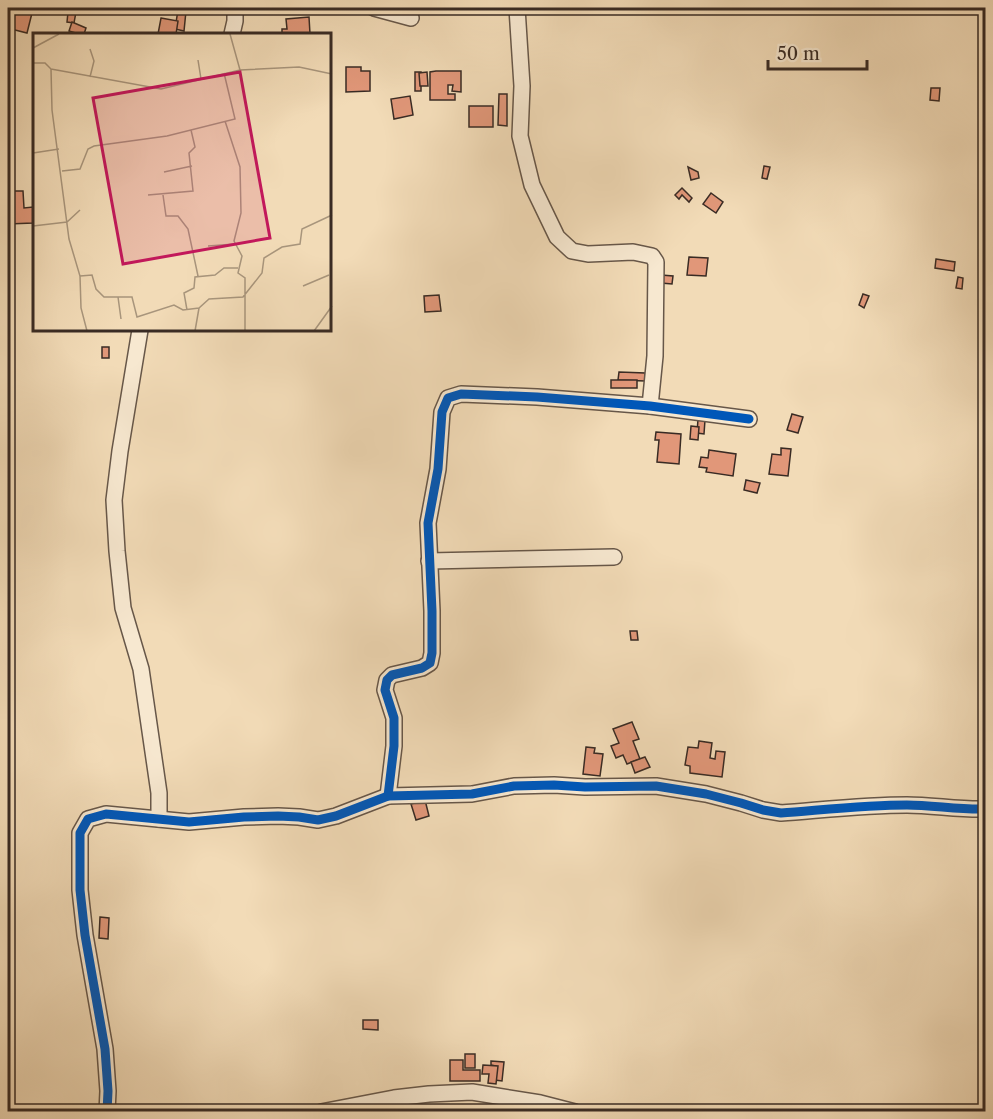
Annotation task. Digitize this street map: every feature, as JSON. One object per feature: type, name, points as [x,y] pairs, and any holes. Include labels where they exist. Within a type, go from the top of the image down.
[{"type":"street","points":[[232,33],[235,8]]},
{"type":"street","points":[[374,8],[411,18]]},
{"type":"street","points":[[517,8],[522,86],[520,136],[532,185],[557,237],[572,251],[588,254],[633,252],[652,256],[656,262],[655,356],[650,406]]},
{"type":"street","points":[[140,332],[114,500],[123,608],[141,669],[159,793],[159,819]]},
{"type":"street","points":[[388,796],[394,746],[394,718],[386,690],[387,680],[392,675],[422,668],[430,663],[432,653],[428,523],[438,469],[442,412],[448,398],[461,394],[537,397],[650,406],[749,419]]},
{"type":"street","points":[[429,561],[614,557]]},
{"type":"street","points":[[107,1112],[105,1049],[85,935],[80,890],[80,833],[88,819],[106,814],[189,822],[278,816],[299,816],[318,820],[336,816],[388,796],[472,794],[514,786],[554,785],[656,786],[706,794],[781,813],[906,805],[969,810],[986,809]]},
{"type":"street","points":[[321,1112],[394,1098],[472,1092],[540,1103],[575,1112]]},
{"type":"building","points":[[17,8],[33,9],[27,33],[11,29],[14,21],[8,20],[8,13],[15,15]]},
{"type":"building","points":[[178,10],[186,11],[184,31],[175,29]]},
{"type":"building","points":[[68,12],[76,12],[74,23],[67,22]]},
{"type":"building","points":[[309,17],[310,33],[282,33],[282,29],[287,29],[286,19]]},
{"type":"building","points":[[161,18],[178,21],[176,33],[158,33]]},
{"type":"building","points":[[72,22],[86,28],[84,33],[69,31]]},
{"type":"building","points":[[346,67],[361,67],[361,71],[370,71],[370,91],[346,92]]},
{"type":"building","points":[[461,71],[461,92],[452,91],[453,85],[448,85],[448,94],[455,94],[455,100],[430,100],[430,72]]},
{"type":"building","points":[[415,72],[421,72],[421,91],[415,91]]},
{"type":"building","points":[[427,72],[428,86],[420,86],[419,73]]},
{"type":"building","points":[[931,88],[940,88],[939,101],[930,100]]},
{"type":"building","points":[[499,94],[507,94],[507,126],[498,125]]},
{"type":"building","points":[[410,96],[413,115],[394,119],[391,99]]},
{"type":"building","points":[[469,106],[493,106],[493,127],[469,127]]},
{"type":"building","points":[[764,166],[770,167],[767,179],[762,178]]},
{"type":"building","points":[[688,167],[698,172],[699,178],[691,180]]},
{"type":"building","points":[[682,188],[692,198],[689,202],[682,195],[679,199],[675,195]]},
{"type":"building","points":[[14,191],[23,191],[24,208],[33,207],[33,223],[8,224],[8,199],[14,199]]},
{"type":"building","points":[[711,193],[723,202],[716,213],[703,204]]},
{"type":"building","points":[[689,257],[708,258],[706,276],[687,275]]},
{"type":"building","points":[[936,259],[955,262],[954,271],[935,268]]},
{"type":"building","points":[[661,275],[673,276],[672,284],[661,283]]},
{"type":"building","points":[[958,277],[963,278],[962,289],[956,288]]},
{"type":"building","points":[[863,294],[869,296],[864,308],[859,305]]},
{"type":"building","points":[[439,295],[441,311],[425,312],[424,296]]},
{"type":"building","points":[[102,347],[109,347],[109,358],[102,358]]},
{"type":"building","points":[[619,372],[645,373],[645,381],[618,380]]},
{"type":"building","points":[[611,380],[637,380],[637,388],[611,388]]},
{"type":"building","points":[[792,414],[803,417],[798,433],[787,430]]},
{"type":"building","points":[[698,419],[705,420],[704,434],[697,433]]},
{"type":"building","points":[[691,426],[699,427],[698,440],[690,439]]},
{"type":"building","points":[[656,432],[681,434],[679,464],[657,462],[659,440],[655,440]]},
{"type":"building","points":[[781,448],[791,449],[788,476],[769,474],[772,454],[781,455]]},
{"type":"building","points":[[709,450],[736,454],[733,476],[706,472],[707,468],[699,467],[701,457],[708,458]]},
{"type":"building","points":[[746,480],[760,483],[757,493],[744,490]]},
{"type":"building","points":[[630,631],[637,631],[638,640],[631,640]]},
{"type":"building","points":[[632,722],[639,739],[633,741],[640,759],[627,764],[623,755],[616,758],[611,746],[619,743],[613,729]]},
{"type":"building","points":[[699,741],[712,743],[710,758],[715,759],[716,751],[725,752],[722,777],[690,773],[690,766],[685,765],[688,747],[698,748]]},
{"type":"building","points":[[586,747],[595,748],[594,753],[603,754],[600,776],[583,774]]},
{"type":"building","points":[[645,757],[650,767],[635,773],[631,762]]},
{"type":"building","points":[[425,800],[429,816],[416,820],[411,804]]},
{"type":"building","points":[[100,917],[109,918],[108,939],[99,938]]},
{"type":"building","points":[[363,1020],[378,1020],[378,1030],[363,1029]]},
{"type":"building","points":[[465,1054],[475,1054],[475,1068],[465,1068]]},
{"type":"building","points":[[450,1060],[463,1060],[463,1070],[480,1070],[480,1081],[450,1081]]},
{"type":"building","points":[[491,1061],[504,1062],[502,1081],[495,1080],[496,1066],[491,1065]]},
{"type":"building","points":[[483,1065],[498,1066],[496,1084],[488,1083],[489,1074],[482,1074]]},
{"type":"cycle path","points":[[388,796],[394,746],[394,718],[385,690],[387,680],[392,675],[422,668],[430,663],[432,653],[428,523],[438,469],[442,412],[448,398],[461,394],[537,397],[650,406],[749,419]]},
{"type":"cycle path","points":[[107,1112],[105,1049],[85,935],[80,890],[80,833],[88,819],[106,814],[189,822],[278,816],[318,820],[336,816],[388,796],[472,794],[514,786],[554,785],[656,786],[706,794],[781,813],[891,805],[986,809]]}]
